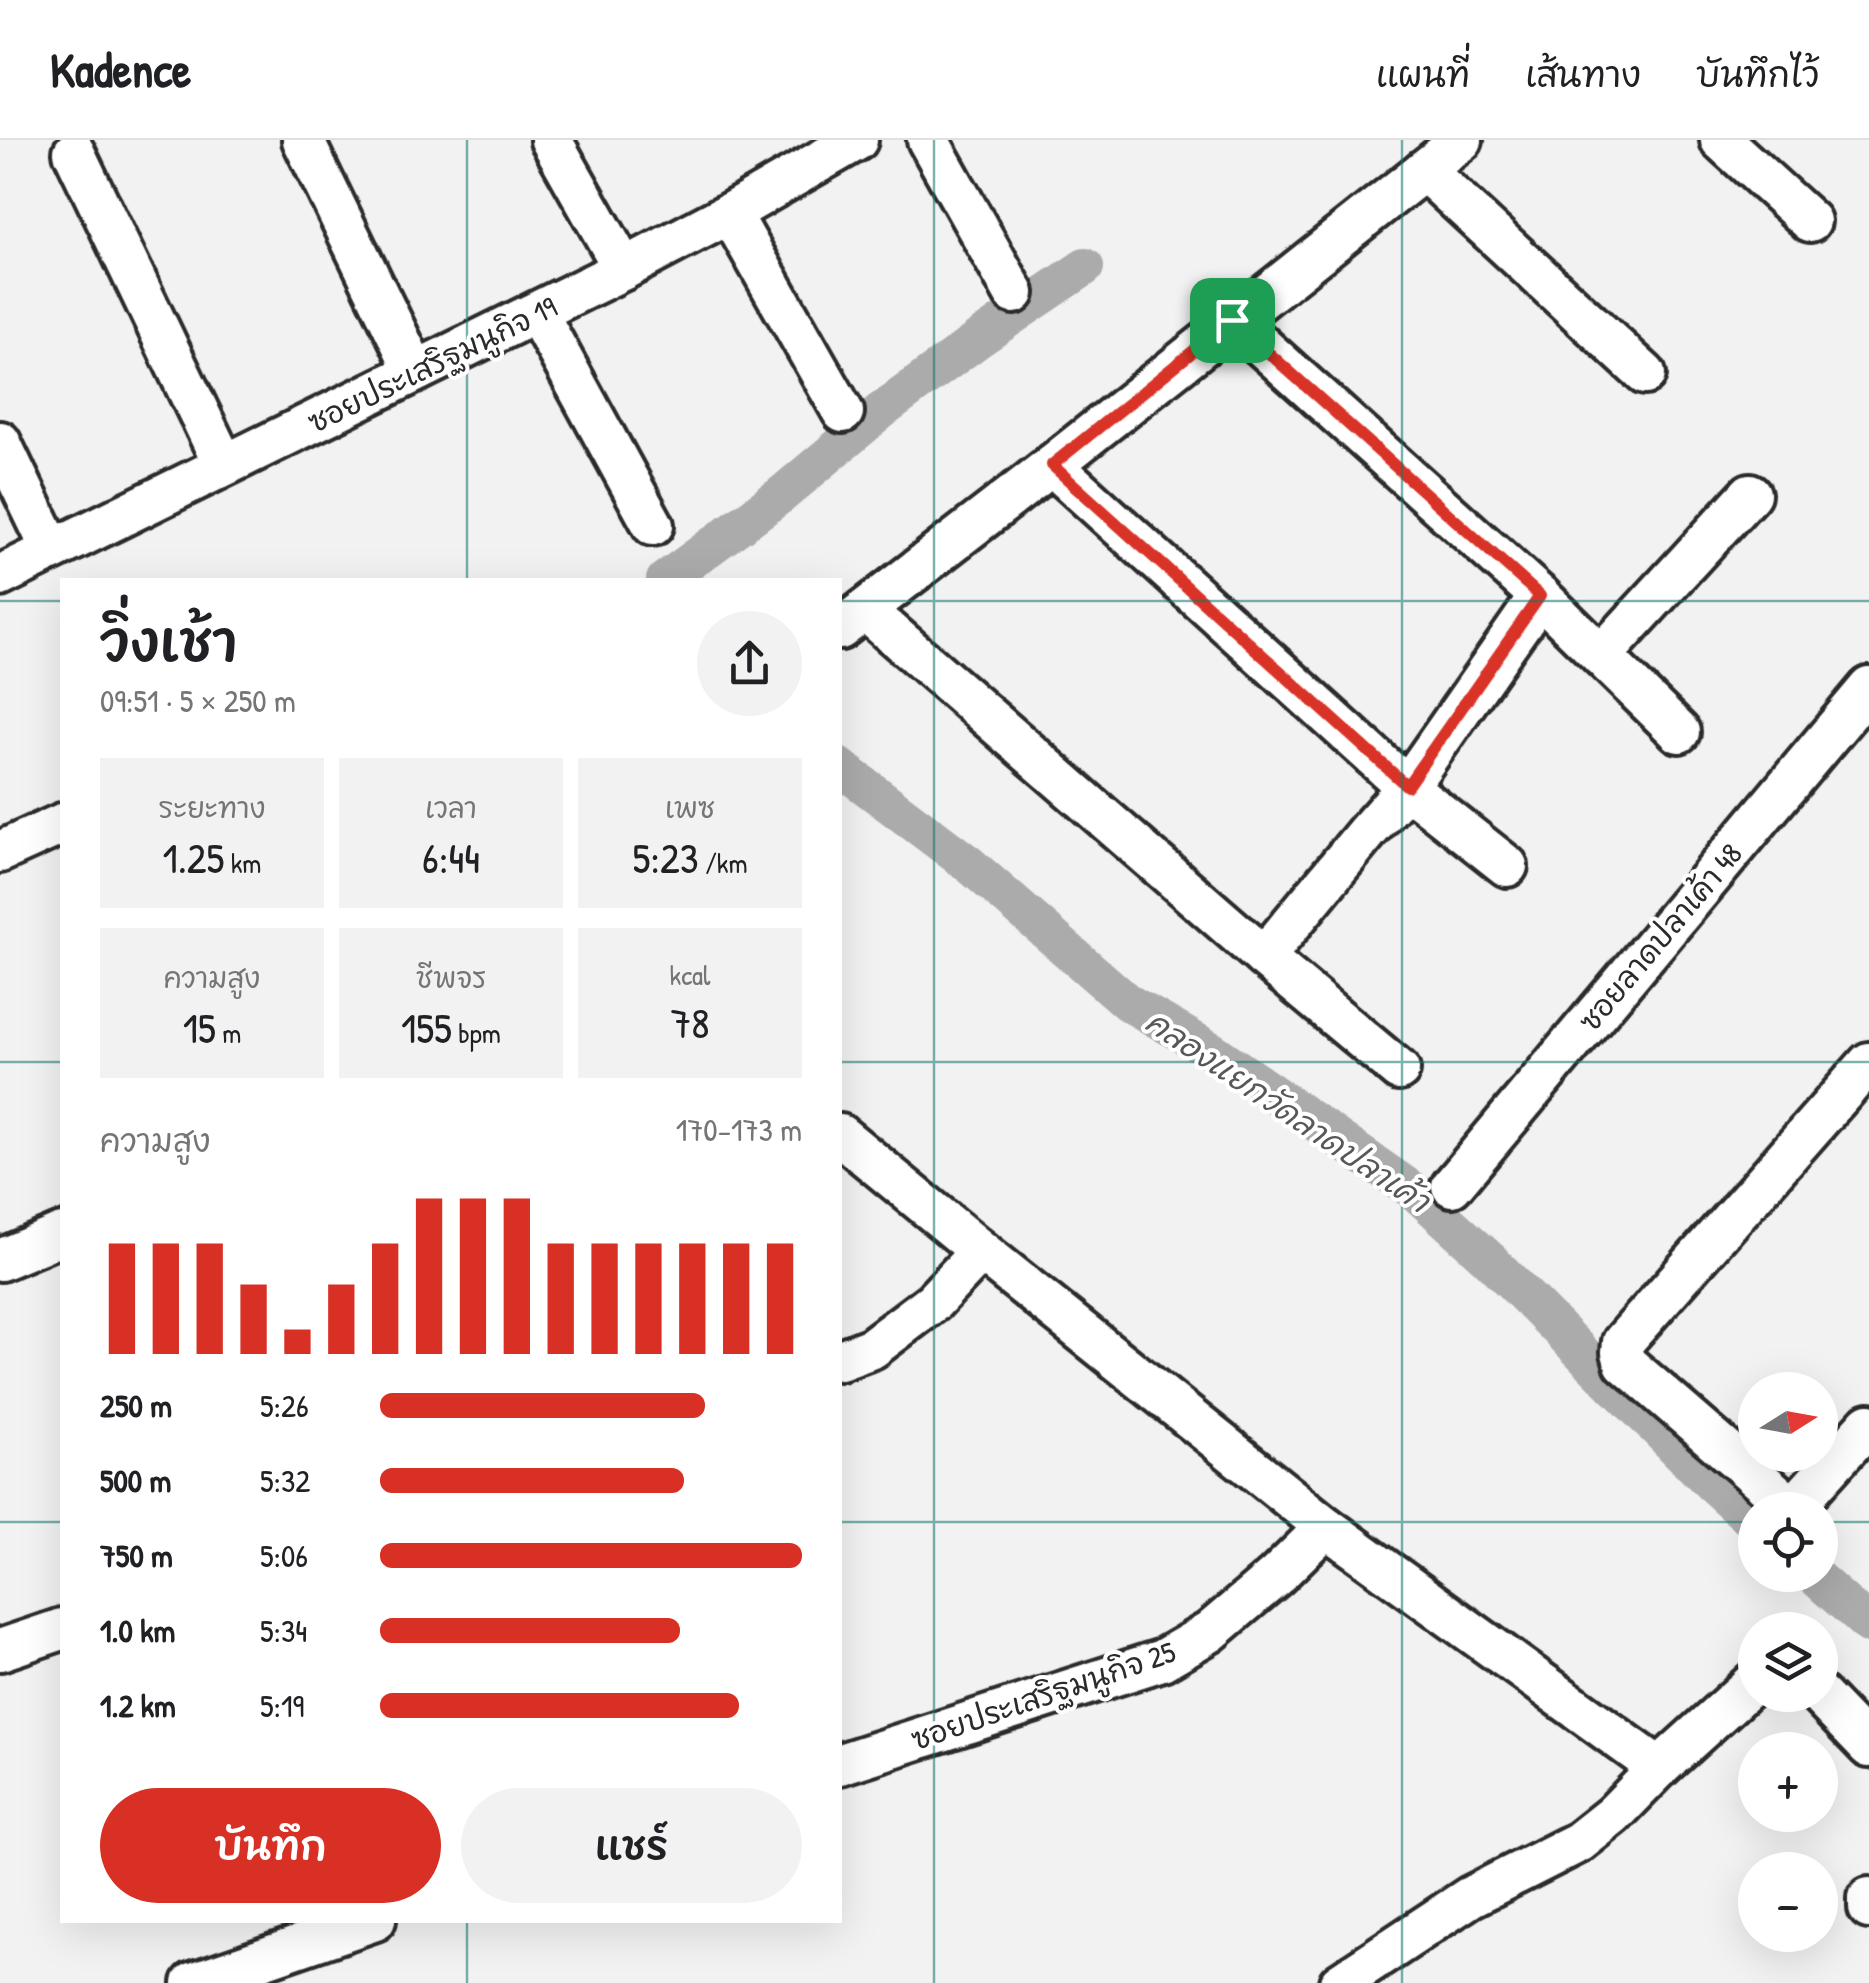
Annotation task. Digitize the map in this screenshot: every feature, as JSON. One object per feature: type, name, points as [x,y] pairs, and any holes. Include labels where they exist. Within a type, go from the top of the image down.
[{"type":"street","points":[[303,140],[416,371]]},
{"type":"street","points":[[551,140],[624,268]]},
{"type":"street","name":"ซอยประเสริฐมนูกิจ 19","points":[[0,576],[537,313],[730,213],[801,153],[857,140]]},
{"type":"street","points":[[928,140],[1014,293]]},
{"type":"street","points":[[1399,1070],[852,620],[1462,140]]},
{"type":"street","points":[[1721,140],[1810,221]]},
{"type":"street","points":[[74,152],[224,465]]},
{"type":"street","points":[[1424,170],[1644,374]]},
{"type":"street","points":[[730,213],[843,412]]},
{"type":"street","points":[[537,313],[653,525]]},
{"type":"street","points":[[1232,320],[1540,596],[1678,732]]},
{"type":"street","points":[[0,442],[52,550]]},
{"type":"street","points":[[1052,465],[1407,786],[1507,866]]},
{"type":"street","points":[[1602,655],[1750,494]]},
{"type":"street","points":[[1264,957],[1407,786],[1540,596]]},
{"type":"street","name":"ซอยลาดปลาเค้า 48","points":[[1452,1186],[1869,688]]},
{"type":"street","points":[[0,852],[60,825]]},
{"type":"street","points":[[1869,1063],[1623,1342],[1622,1352],[1625,1362],[1788,1504],[1803,1497],[1869,1424]]},
{"type":"street","points":[[842,1136],[1326,1528],[1658,1768]]},
{"type":"street","points":[[0,1260],[60,1235]]},
{"type":"street","points":[[842,1359],[872,1348],[933,1302],[981,1251]]},
{"type":"street","name":"ซอยประเสริฐมนูกิจ 25","points":[[842,1763],[1162,1660],[1210,1632],[1326,1528]]},
{"type":"street","points":[[0,1650],[60,1630]]},
{"type":"street","points":[[1340,1983],[1470,1897],[1579,1842],[1613,1815],[1658,1768],[1738,1696]]},
{"type":"street","points":[[1835,1712],[1869,1747]]},
{"type":"street","points":[[1869,1898],[1869,1908]]},
{"type":"street","points":[[192,1983],[366,1923]]},
{"type":"waterway","points":[[668,578],[781,495],[881,411],[1085,267]]},
{"type":"waterway","name":"คลองแยกวัดลาดปลาเค้า","points":[[842,769],[970,865],[1127,1002],[1214,1052],[1415,1192],[1489,1259],[1738,1508]]},
{"type":"waterway","name":"คลองแยกวัดลาดปลาเค้า","points":[[1832,1592],[1869,1625]]},
{"type":"route","points":[[1232,320],[1540,596],[1407,786],[1052,465],[1232,320]]}]
